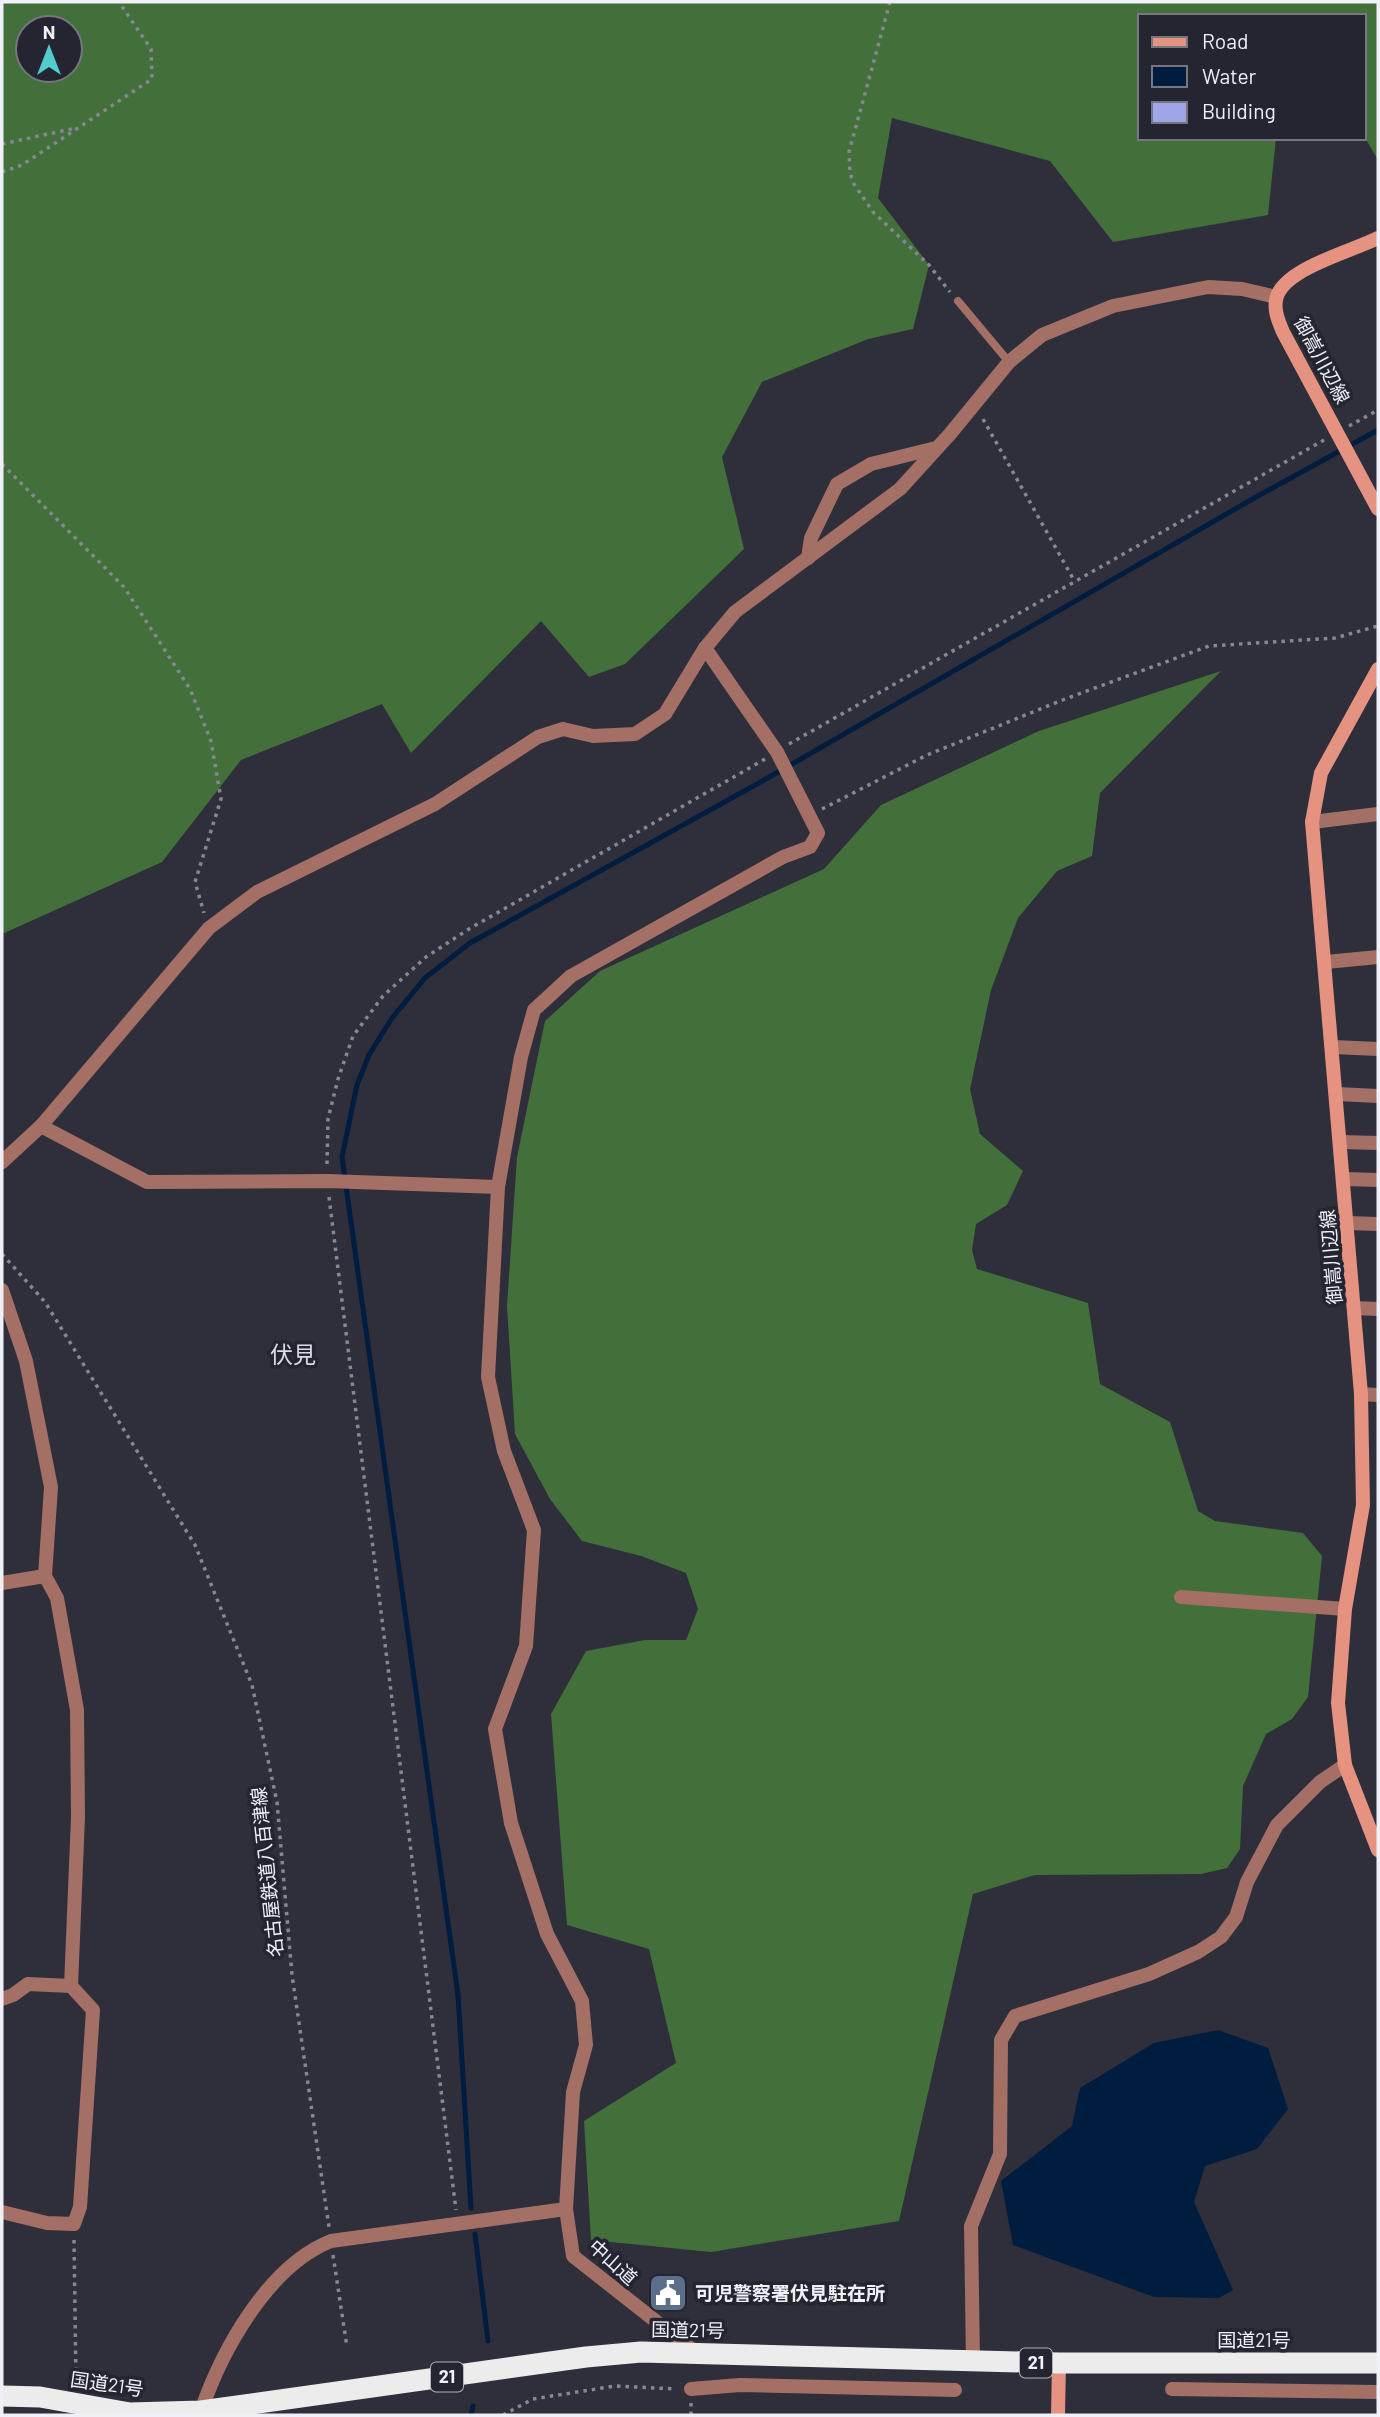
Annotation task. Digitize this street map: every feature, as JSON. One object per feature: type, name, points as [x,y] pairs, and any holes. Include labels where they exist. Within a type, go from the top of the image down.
[{"type":"highway","name":"国道21号","points":[[2,2396],[40,2397],[130,2413],[201,2411],[586,2357],[641,2352],[973,2362],[1378,2363]]},
{"type":"main road","points":[[1276,297],[1287,280],[1308,267],[1378,238]]},
{"type":"main road","name":"御嵩川辺線","points":[[1276,297],[1276,313],[1283,332],[1378,509]]},
{"type":"main road","name":"御嵩川辺線","points":[[1378,670],[1321,773],[1312,822],[1362,1394],[1363,1505],[1345,1609],[1338,1703],[1345,1765],[1378,1850]]},
{"type":"main road","points":[[1058,2415],[1059,2363]]},
{"type":"street","points":[[2,1162],[41,1126],[209,928],[257,892],[435,804],[538,737],[563,729],[593,736],[635,734],[665,714],[705,648],[735,612],[900,489],[1009,362],[1042,335],[1113,306],[1208,287],[1242,289],[1276,297]]},
{"type":"street","points":[[808,558],[811,538],[837,484],[871,464],[938,447]]},
{"type":"street","points":[[705,648],[777,752],[811,815]]},
{"type":"street","points":[[1312,822],[1378,814]]},
{"type":"street","name":"中山道","points":[[695,2352],[573,2256],[566,2209],[573,2092],[586,2045],[582,2001],[547,1934],[515,1836],[495,1730],[526,1646],[534,1530],[504,1451],[488,1377],[498,1187],[521,1057],[534,1010],[570,976],[783,857],[810,847],[818,833],[811,815]]},
{"type":"street","points":[[1326,962],[1378,957]]},
{"type":"street","points":[[1333,1047],[1378,1049]]},
{"type":"street","points":[[1337,1094],[1378,1096]]},
{"type":"street","points":[[41,1126],[147,1182],[327,1181],[498,1187]]},
{"type":"street","points":[[1340,1142],[1378,1143]]},
{"type":"street","points":[[1344,1179],[1378,1180]]},
{"type":"street","points":[[1347,1223],[1378,1224]]},
{"type":"street","points":[[2,1290],[26,1362],[51,1487],[45,1576],[57,1598],[77,1710],[78,1817],[71,1986]]},
{"type":"street","points":[[1354,1308],[1378,1309]]},
{"type":"street","points":[[1362,1394],[1378,1395]]},
{"type":"street","points":[[2,1583],[45,1576]]},
{"type":"street","points":[[1181,1597],[1345,1609]]},
{"type":"street","points":[[973,2362],[971,2226],[1000,2154],[1001,2039],[1015,2016],[1149,1974],[1198,1952],[1221,1937],[1236,1917],[1247,1882],[1277,1825],[1320,1782],[1345,1765]]},
{"type":"street","points":[[2,1999],[28,1984],[71,1986],[93,2010],[80,2207],[74,2224],[47,2223],[2,2211]]},
{"type":"street","points":[[201,2411],[234,2338],[261,2298],[286,2271],[314,2248],[331,2241],[566,2209]]},
{"type":"street","points":[[691,2389],[740,2385],[954,2390]]},
{"type":"street","points":[[1172,2389],[1378,2392]]},
{"type":"lane","points":[[958,302],[1009,362]]},
{"type":"path","points":[[2,172],[22,165],[152,79],[150,49],[118,2]]},
{"type":"path","points":[[890,2],[849,152],[850,173],[854,184],[873,212],[929,265],[958,302]]},
{"type":"path","points":[[2,144],[78,127]]},
{"type":"path","points":[[974,404],[1075,582]]},
{"type":"path","points":[[458,2224],[327,1181],[328,1119],[353,1036],[383,996],[426,957],[469,929],[1378,410]]},
{"type":"path","points":[[2,464],[124,587],[190,689],[211,741],[221,799],[195,882],[209,928]]},
{"type":"path","points":[[811,815],[928,755],[1065,699],[1209,646],[1335,638],[1378,626]]},
{"type":"path","name":"名古屋鉄道八百津線","points":[[2,1254],[45,1302],[195,1545],[252,1685],[277,1802],[292,1975],[347,2347]]},
{"type":"path","points":[[74,2224],[76,2403]]},
{"type":"path","points":[[503,2415],[533,2399],[615,2386],[691,2389],[691,2415]]},
{"type":"green space","points":[[2,2],[1378,2],[1378,160],[1366,139],[1366,14],[1138,14],[1138,140],[1276,140],[1268,215],[1113,242],[1050,161],[892,118],[878,198],[929,265],[913,329],[868,339],[762,382],[722,457],[744,549],[625,664],[589,677],[541,621],[411,753],[382,704],[241,760],[162,862],[2,934]]},
{"type":"green space","points":[[1221,671],[1100,793],[1092,856],[1057,871],[1018,918],[991,990],[970,1089],[980,1134],[1023,1171],[1007,1205],[976,1224],[972,1250],[977,1269],[1088,1303],[1100,1384],[1170,1422],[1198,1511],[1215,1521],[1303,1533],[1322,1556],[1308,1697],[1292,1719],[1266,1734],[1243,1786],[1240,1849],[1227,1868],[1201,1874],[1035,1875],[973,1894],[899,2221],[711,2252],[591,2240],[584,2121],[676,2063],[649,1949],[567,1925],[551,1714],[586,1651],[645,1640],[686,1640],[698,1609],[686,1573],[641,1556],[582,1541],[550,1499],[515,1434],[507,1306],[517,1157],[545,1021],[600,971],[824,869],[881,805],[1039,731]]},
{"type":"water","points":[[1218,2030],[1268,2048],[1288,2109],[1257,2149],[1205,2166],[1194,2202],[1233,2290],[1219,2298],[1154,2297],[1013,2245],[1001,2181],[1072,2126],[1080,2088],[1154,2043]]},
{"type":"building","points":[[654,2276],[682,2276],[682,2302],[654,2302]]},
{"type":"waterway","points":[[471,2208],[458,1995],[342,1157],[357,1085],[369,1055],[392,1018],[425,978],[470,943],[766,779],[1256,497],[1378,430]]},
{"type":"waterway","points":[[475,2234],[488,2341]]},
{"type":"waterway","points":[[471,2415],[473,2406]]},
{"type":"place","name":"可児警察署伏見駐在所","points":[[668,2293]]},
{"type":"district","name":"伏見","points":[[293,1355]]}]
